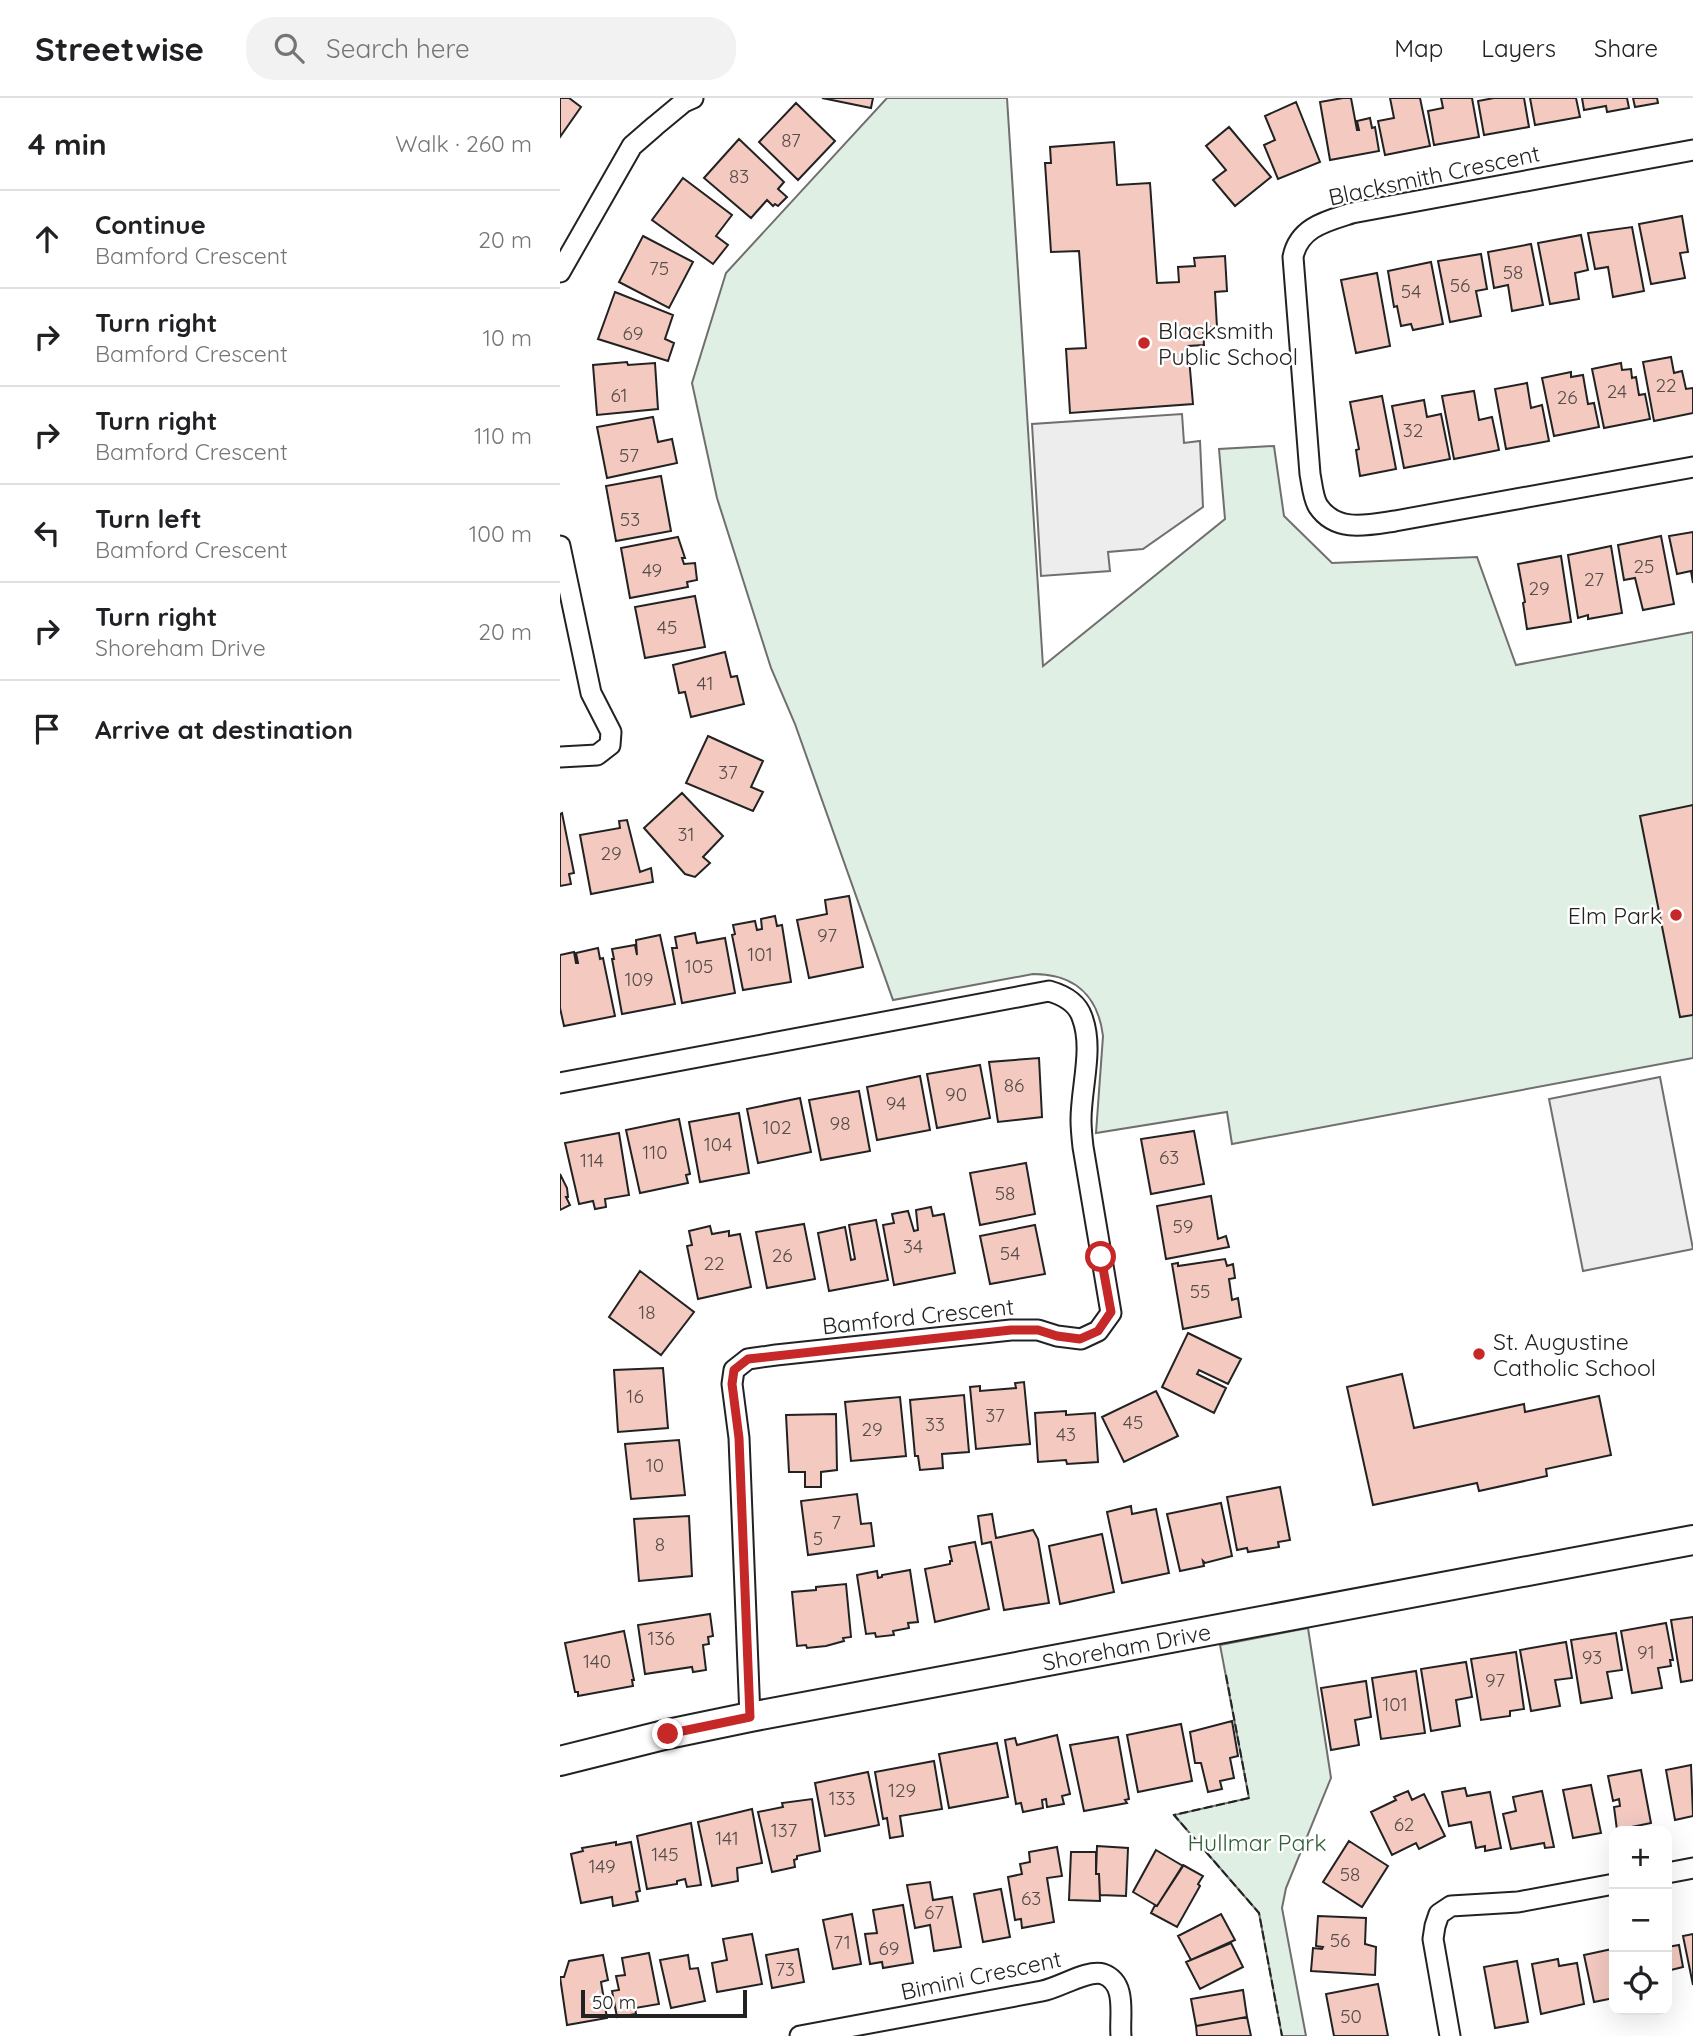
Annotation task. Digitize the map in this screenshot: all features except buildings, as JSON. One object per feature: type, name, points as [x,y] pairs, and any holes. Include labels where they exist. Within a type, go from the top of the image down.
[{"type":"street","points":[[560,272],[632,146],[674,110],[694,98]]},
{"type":"street","name":"Blacksmith Crescent","points":[[1693,150],[1352,213],[1328,220],[1306,231],[1293,257],[1310,474],[1317,505],[1331,520],[1357,527],[1385,523],[1693,467]]},
{"type":"street","points":[[560,546],[592,693],[611,732],[610,746],[597,755],[560,757]]},
{"type":"street","name":"Bamford Crescent","points":[[560,1083],[1049,991],[1062,994],[1082,1015],[1086,1035],[1081,1120],[1083,1147],[1111,1312],[1098,1331],[1080,1339],[1038,1330],[1011,1330],[748,1359],[734,1370],[732,1384],[739,1438],[750,1717]]},
{"type":"street","name":"Shoreham Drive","points":[[560,1761],[750,1717],[1693,1540]]},
{"type":"street","points":[[1672,1872],[1693,1868]]},
{"type":"street","points":[[1450,2036],[1433,1939],[1439,1914],[1451,1906],[1518,1902],[1609,1885]]},
{"type":"street","name":"Bimini Crescent","points":[[800,2036],[1054,1989],[1094,1973],[1104,1974],[1114,1981],[1120,1993],[1121,2036]]},
{"type":"green space","points":[[887,98],[1007,98],[1043,666],[1225,519],[1219,449],[1274,446],[1284,516],[1332,563],[1477,557],[1516,665],[1693,632],[1693,1058],[1232,1144],[1227,1112],[1096,1133],[1103,1036],[1100,1022],[1096,1009],[1082,990],[1061,978],[1033,974],[893,1000],[795,724],[771,668],[717,498],[692,383],[726,273]]},
{"type":"green space","name":"Hullmar Park","points":[[1308,1628],[1331,1778],[1286,1888],[1282,1908],[1306,2036],[1282,2036],[1259,1913],[1174,1815],[1249,1798],[1220,1645]]},
{"type":"shaded area","points":[[1182,414],[1184,443],[1200,441],[1203,507],[1143,549],[1108,552],[1110,571],[1041,576],[1032,424]]},
{"type":"shaded area","points":[[1660,1077],[1693,1249],[1583,1271],[1549,1099]]},
{"type":"fence","points":[[1226,1675],[1249,1798],[1174,1815],[1259,1913],[1282,2036]]},
{"type":"place","name":"Blacksmith Public School","points":[[1144,343]]},
{"type":"place","name":"Elm Park","points":[[1676,915]]},
{"type":"place","name":"St. Augustine Catholic School","points":[[1479,1354]]},
{"type":"route","points":[[668,1734],[750,1717],[739,1438],[732,1384],[734,1370],[748,1359],[1011,1330],[1038,1330],[1080,1339],[1098,1331],[1111,1312],[1101,1257]]}]
